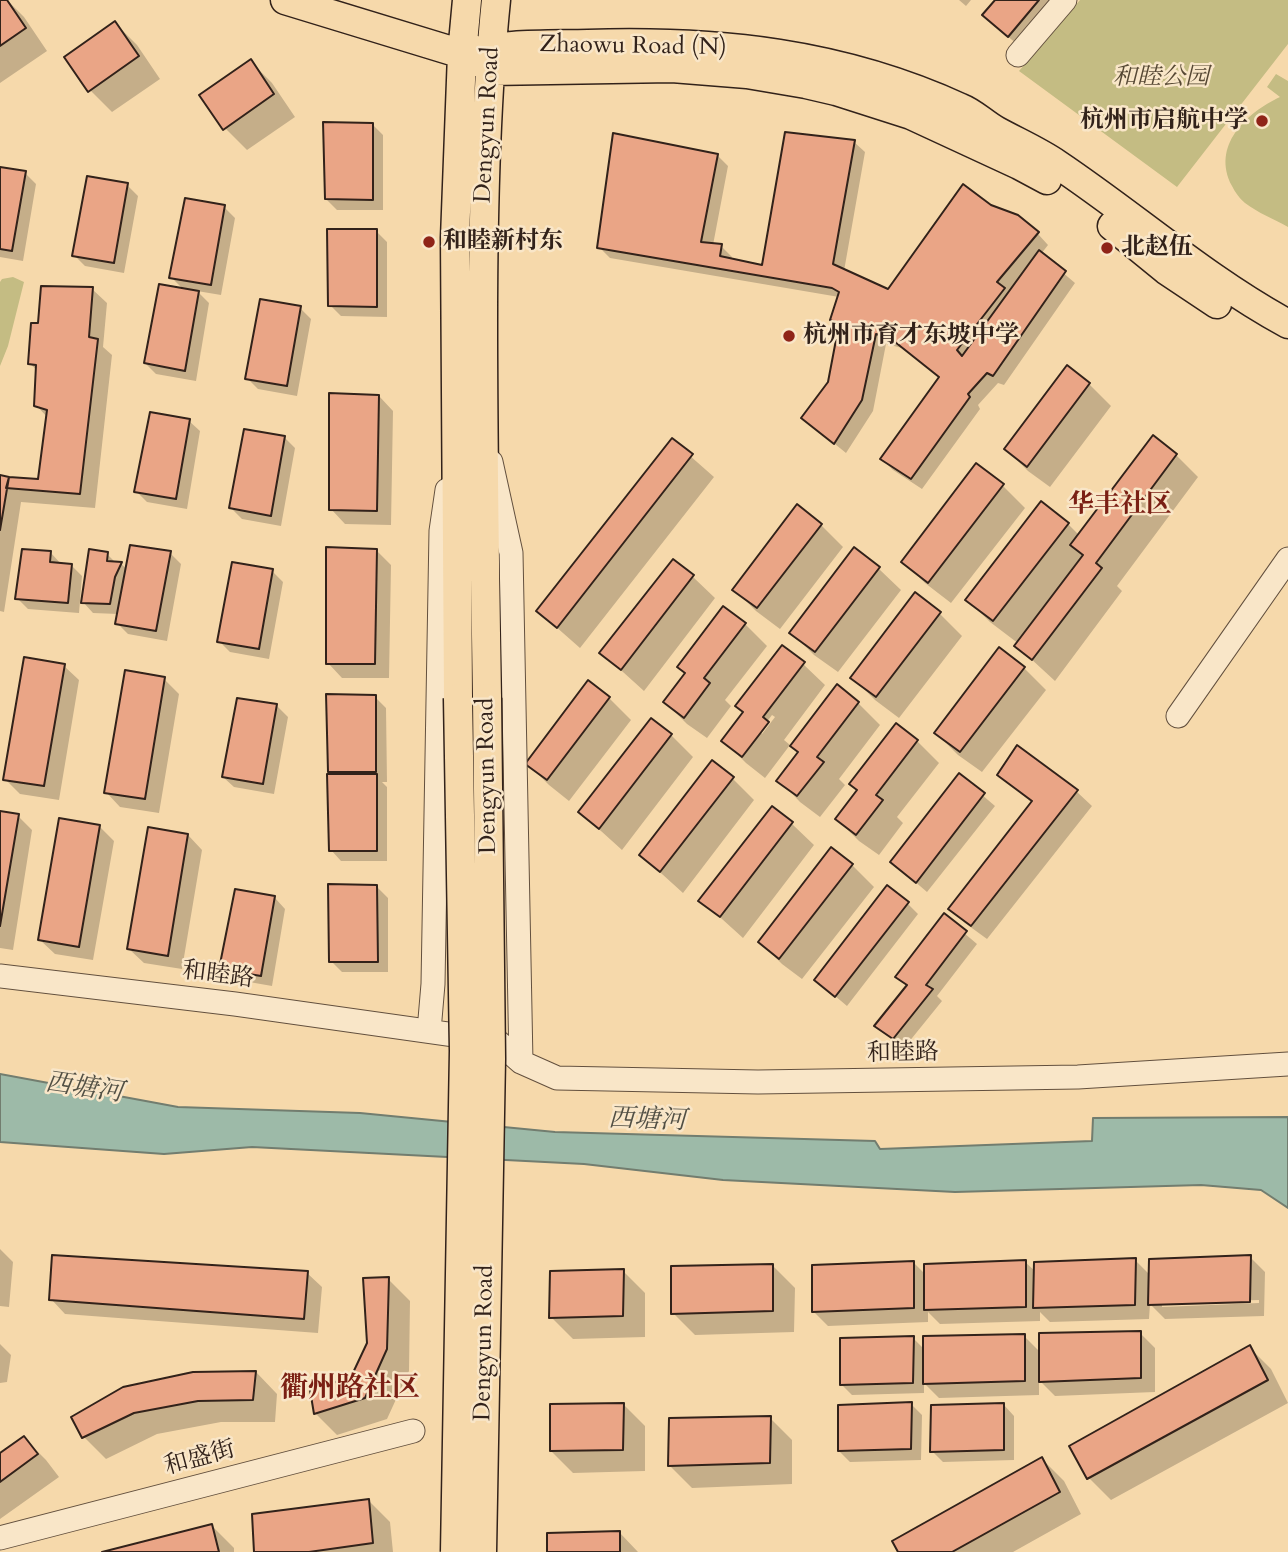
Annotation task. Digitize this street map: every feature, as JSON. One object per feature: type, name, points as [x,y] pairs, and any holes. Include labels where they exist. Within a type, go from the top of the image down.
[{"type":"main road","points":[[285,0],[462,54],[490,59]]},
{"type":"main road","name":"Dengyun Road","points":[[467,0],[462,54],[455,237],[470,422],[487,698],[491,1059],[482,1552]]},
{"type":"main road","name":"Dengyun Road","points":[[455,1552],[464,1051],[458,698],[470,422],[490,59],[496,0]]},
{"type":"main road","name":"Zhaowu Road (N)","points":[[490,59],[660,42],[719,45],[812,59],[874,74],[965,109],[989,127],[1055,162],[1215,280],[1288,324]]},
{"type":"main road","name":"Zhaowu Road (N)","points":[[490,59],[747,74],[836,91],[911,115],[1046,179],[1096,213],[1176,276],[1254,327],[1288,345]]},
{"type":"street","points":[[1018,55],[1065,0]]},
{"type":"street","points":[[429,1031],[434,971],[441,531],[470,422]]},
{"type":"street","points":[[470,422],[511,553],[521,1062]]},
{"type":"street","points":[[1178,716],[1288,559]]},
{"type":"street","name":"和睦路","points":[[0,976],[235,1004],[497,1041],[521,1062],[557,1078],[758,1082],[1078,1077],[1288,1064]]},
{"type":"street","name":"和盛街","points":[[0,1538],[413,1431]]},
{"type":"green space","name":"和睦公园","points":[[1080,0],[1288,0],[1288,44],[1177,187],[1019,71]]},
{"type":"green space","points":[[1276,74],[1288,81],[1288,227],[1243,201],[1233,188],[1227,171],[1226,157],[1235,132],[1255,112],[1280,97],[1267,87]]},
{"type":"green space","points":[[13,277],[24,282],[8,346],[0,366],[0,282]]},
{"type":"shaded area","points":[[0,1074],[178,1107],[360,1113],[555,1132],[875,1141],[880,1149],[1092,1141],[1093,1118],[1288,1117],[1288,1208],[1261,1190],[1201,1185],[955,1192],[723,1180],[584,1164],[252,1147],[164,1154],[0,1142]]},
{"type":"building","points":[[0,0],[7,0],[26,28],[0,46]]},
{"type":"building","points":[[995,0],[1039,0],[1008,37],[982,15]]},
{"type":"building","points":[[115,21],[139,56],[88,92],[64,57]]},
{"type":"building","points":[[251,59],[274,94],[223,130],[199,95]]},
{"type":"building","points":[[323,122],[373,123],[373,200],[325,199]]},
{"type":"building","points":[[785,132],[855,140],[833,264],[888,289],[963,184],[991,205],[1018,215],[1039,232],[997,282],[1005,288],[957,350],[962,356],[1039,250],[1066,271],[993,376],[987,373],[968,394],[970,397],[911,479],[880,459],[939,377],[890,338],[876,334],[862,400],[834,444],[801,418],[828,382],[839,324],[830,320],[839,292],[832,288],[597,248],[613,133],[718,154],[701,242],[722,244],[720,256],[762,265]]},
{"type":"building","points":[[0,167],[26,171],[12,251],[0,249]]},
{"type":"building","points":[[87,176],[128,183],[114,263],[72,256]]},
{"type":"building","points":[[185,198],[225,205],[211,285],[169,278]]},
{"type":"building","points":[[327,229],[377,229],[377,307],[328,306]]},
{"type":"building","points":[[159,284],[199,291],[185,371],[144,363]]},
{"type":"building","points":[[41,286],[93,287],[89,337],[98,339],[80,494],[6,488],[9,477],[38,479],[47,410],[34,406],[36,365],[28,364],[31,323],[38,323]]},
{"type":"building","points":[[260,299],[301,306],[287,386],[245,379]]},
{"type":"building","points":[[1067,365],[1090,383],[1027,467],[1004,449]]},
{"type":"building","points":[[329,393],[379,395],[377,511],[329,510]]},
{"type":"building","points":[[150,412],[190,419],[176,499],[134,492]]},
{"type":"building","points":[[244,429],[285,436],[271,516],[229,508]]},
{"type":"building","points":[[1153,435],[1177,454],[1096,563],[1102,568],[1032,660],[1014,646],[1083,555],[1070,545]]},
{"type":"building","points":[[672,438],[693,454],[557,628],[536,611]]},
{"type":"building","points":[[976,463],[1004,484],[928,583],[901,562]]},
{"type":"building","points":[[0,475],[9,477],[0,530]]},
{"type":"building","points":[[1041,501],[1069,523],[993,621],[965,600]]},
{"type":"building","points":[[797,504],[822,524],[757,608],[732,590]]},
{"type":"building","points":[[130,545],[171,551],[156,631],[115,624]]},
{"type":"building","points":[[326,547],[377,549],[375,664],[326,664]]},
{"type":"building","points":[[854,547],[880,567],[815,652],[789,633]]},
{"type":"building","points":[[22,549],[51,551],[50,562],[72,564],[68,603],[15,599]]},
{"type":"building","points":[[89,549],[108,552],[107,561],[122,562],[115,577],[110,604],[81,603]]},
{"type":"building","points":[[673,559],[694,575],[621,670],[599,653]]},
{"type":"building","points":[[232,562],[273,569],[259,649],[217,642]]},
{"type":"building","points":[[915,592],[941,612],[876,697],[850,678]]},
{"type":"building","points":[[723,606],[746,623],[704,678],[710,683],[684,718],[663,702],[685,673],[677,667]]},
{"type":"building","points":[[782,645],[805,662],[763,717],[769,722],[742,757],[721,741],[743,712],[735,706]]},
{"type":"building","points":[[999,647],[1025,667],[960,752],[934,733]]},
{"type":"building","points":[[24,657],[65,664],[44,786],[3,780]]},
{"type":"building","points":[[125,670],[165,677],[145,799],[104,793]]},
{"type":"building","points":[[588,680],[610,697],[547,780],[525,764]]},
{"type":"building","points":[[837,684],[859,702],[817,757],[824,762],[797,796],[776,781],[798,752],[790,746]]},
{"type":"building","points":[[326,694],[376,695],[376,772],[328,772]]},
{"type":"building","points":[[237,698],[277,704],[263,784],[222,777]]},
{"type":"building","points":[[651,718],[672,734],[599,829],[578,812]]},
{"type":"building","points":[[896,723],[918,740],[876,795],[883,800],[856,835],[835,819],[857,790],[849,784]]},
{"type":"building","points":[[1017,745],[1078,790],[971,926],[948,909],[1032,801],[997,775]]},
{"type":"building","points":[[712,760],[734,777],[660,872],[639,855]]},
{"type":"building","points":[[959,773],[985,793],[916,883],[890,862]]},
{"type":"building","points":[[327,774],[377,774],[377,851],[329,851]]},
{"type":"building","points":[[772,806],[793,822],[720,917],[698,901]]},
{"type":"building","points":[[0,811],[19,814],[0,926]]},
{"type":"building","points":[[59,818],[100,825],[79,947],[38,940]]},
{"type":"building","points":[[148,827],[188,834],[168,956],[127,949]]},
{"type":"building","points":[[831,847],[853,864],[779,959],[758,942]]},
{"type":"building","points":[[328,884],[377,885],[378,962],[329,962]]},
{"type":"building","points":[[887,885],[909,902],[835,997],[814,980]]},
{"type":"building","points":[[235,889],[275,896],[261,976],[219,969]]},
{"type":"building","points":[[944,913],[967,931],[926,985],[933,989],[893,1039],[874,1026],[907,985],[895,977]]},
{"type":"building","points":[[52,1255],[308,1271],[304,1319],[49,1300]]},
{"type":"building","points":[[1251,1255],[1250,1302],[1148,1305],[1149,1259]]},
{"type":"building","points":[[1136,1258],[1135,1305],[1033,1308],[1034,1262]]},
{"type":"building","points":[[1026,1260],[1026,1307],[924,1310],[924,1264]]},
{"type":"building","points":[[914,1261],[914,1308],[812,1312],[812,1265]]},
{"type":"building","points":[[773,1264],[773,1311],[671,1314],[671,1266]]},
{"type":"building","points":[[624,1269],[623,1316],[549,1318],[550,1271]]},
{"type":"building","points":[[389,1277],[387,1349],[365,1398],[314,1414],[310,1390],[351,1377],[367,1343],[363,1278]]},
{"type":"building","points":[[1141,1331],[1141,1378],[1039,1382],[1039,1333]]},
{"type":"building","points":[[1025,1334],[1025,1381],[923,1384],[923,1336]]},
{"type":"building","points":[[914,1336],[913,1383],[840,1385],[840,1338]]},
{"type":"building","points":[[1250,1345],[1268,1380],[1087,1479],[1069,1446]]},
{"type":"building","points":[[256,1371],[253,1400],[198,1401],[134,1413],[82,1438],[71,1417],[123,1387],[193,1372]]},
{"type":"building","points":[[912,1402],[911,1449],[838,1451],[838,1405]]},
{"type":"building","points":[[624,1403],[623,1450],[550,1451],[550,1404]]},
{"type":"building","points":[[1004,1403],[1004,1450],[930,1452],[931,1405]]},
{"type":"building","points":[[771,1416],[770,1463],[668,1466],[669,1418]]},
{"type":"building","points":[[24,1436],[38,1454],[0,1482],[0,1453]]},
{"type":"building","points":[[1042,1457],[1060,1492],[952,1552],[898,1552],[892,1541]]},
{"type":"building","points":[[369,1499],[373,1543],[309,1552],[254,1552],[252,1514]]},
{"type":"building","points":[[212,1524],[219,1552],[102,1552]]},
{"type":"building","points":[[620,1531],[620,1552],[547,1552],[547,1533]]},
{"type":"place","name":"杭州市启航中学","points":[[1262,121]]},
{"type":"place","name":"和睦新村东","points":[[429,242]]},
{"type":"place","name":"北赵伍","points":[[1107,248]]},
{"type":"place","name":"杭州市育才东坡中学","points":[[789,336]]},
{"type":"district","name":"华丰社区","points":[[1120,506]]},
{"type":"district","name":"衢州路社区","points":[[350,1390]]},
{"type":"water label","name":"西塘河","points":[[84,1089]]},
{"type":"water label","name":"西塘河","points":[[647,1121]]}]
